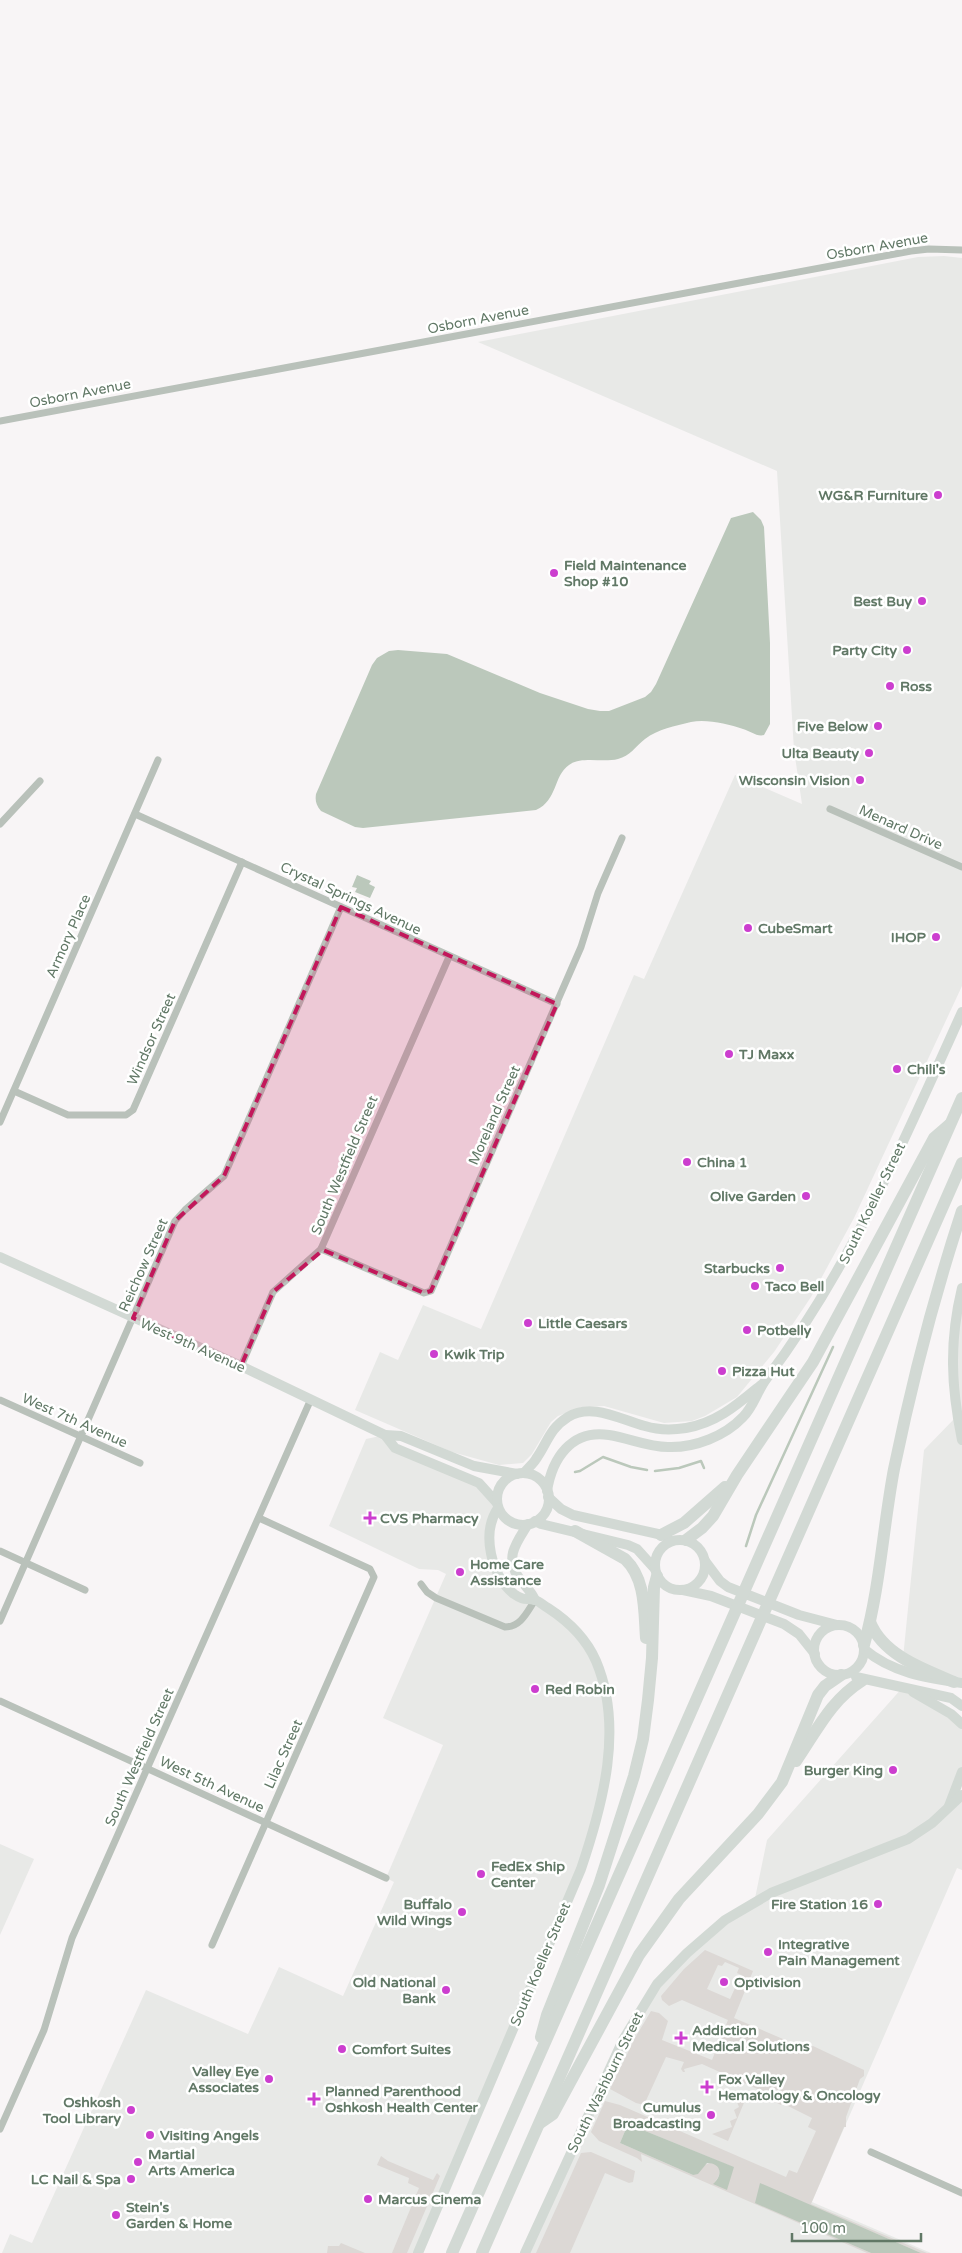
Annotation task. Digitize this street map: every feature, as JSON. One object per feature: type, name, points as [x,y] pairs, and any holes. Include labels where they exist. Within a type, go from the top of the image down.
[{"type":"highway","points":[[452,2253],[962,1098]]},
{"type":"highway","points":[[682,1540],[702,1528],[713,1516],[737,1475],[813,1362],[934,1138],[951,1124]]},
{"type":"highway","points":[[482,2253],[962,1163]]},
{"type":"highway","points":[[864,1647],[870,1622],[889,1500],[907,1411],[938,1286],[962,1211]]},
{"type":"highway","points":[[661,1535],[690,1518],[737,1475]]},
{"type":"highway","points":[[574,1531],[625,1559],[637,1574],[641,1585],[650,1677]]},
{"type":"highway","points":[[535,2066],[547,2015],[599,1884],[634,1776],[643,1740],[650,1677],[656,1572]]},
{"type":"highway","points":[[870,1622],[878,1638],[903,1658],[958,1683]]},
{"type":"highway","points":[[782,1782],[818,1695],[826,1686],[843,1675]]},
{"type":"highway","points":[[540,2123],[554,2114],[640,1955],[679,1899],[758,1814],[838,1700],[846,1691],[863,1680]]},
{"type":"street","name":"Osborn Avenue","points":[[0,421],[911,251],[929,249],[962,250]]},
{"type":"street","name":"Armory Place","points":[[0,1122],[158,760]]},
{"type":"street","points":[[0,824],[40,781]]},
{"type":"street","name":"Menard Drive","points":[[830,810],[962,867]]},
{"type":"street","name":"Crystal Springs Avenue","points":[[135,814],[557,1004]]},
{"type":"street","name":"Moreland Street","points":[[321,1250],[424,1293],[431,1291],[557,1004],[585,937],[598,893],[622,838]]},
{"type":"street","name":"Windsor Street","points":[[14,1092],[68,1115],[126,1115],[133,1110],[242,862]]},
{"type":"street","name":"Reichow Street","points":[[0,1621],[175,1221],[224,1176],[342,907]]},
{"type":"street","name":"South Westfield Street","points":[[241,1366],[273,1292],[321,1250],[449,956]]},
{"type":"street","name":"South Koeller Street","points":[[548,1494],[550,1476],[559,1456],[578,1440],[594,1435],[608,1434],[669,1447],[689,1445],[712,1439],[742,1418],[751,1408],[763,1383],[816,1308],[854,1242],[962,1012]]},
{"type":"street","name":"West 9th Avenue","points":[[0,1257],[311,1399],[385,1436],[395,1448],[426,1463],[479,1483],[498,1505]]},
{"type":"street","points":[[962,1288],[956,1313],[952,1370],[954,1398],[962,1440]]},
{"type":"street","name":"South Koeller Street","points":[[521,1474],[537,1458],[550,1434],[570,1416],[586,1412],[597,1412],[661,1429],[686,1428],[719,1417],[763,1383]]},
{"type":"street","name":"South Westfield Street","points":[[0,2129],[44,2030],[72,1938],[311,1399]]},
{"type":"street","name":"West 7th Avenue","points":[[0,1400],[140,1463]]},
{"type":"street","name":"West 9th Avenue","points":[[385,1436],[401,1436],[474,1466],[521,1474]]},
{"type":"street","points":[[958,1683],[892,1669],[878,1661],[864,1647],[855,1630],[784,1609],[728,1587],[720,1581],[698,1548],[682,1540],[573,1515],[561,1509],[548,1494],[539,1479],[521,1474],[508,1478],[502,1484],[498,1493],[498,1505],[510,1521],[518,1524],[541,1524],[574,1531],[636,1549],[667,1586],[722,1600],[797,1632],[822,1668],[830,1674],[843,1675],[951,1698],[962,1706]]},
{"type":"street","points":[[532,1523],[546,1511],[548,1494]]},
{"type":"street","name":"South Koeller Street","points":[[418,2253],[581,1869],[603,1792],[609,1734],[608,1704],[600,1670],[590,1648],[572,1625],[535,1600],[522,1600],[506,1587],[496,1572],[492,1559],[490,1540],[494,1514],[498,1505]]},
{"type":"street","name":"Lilac Street","points":[[212,1945],[373,1581],[374,1574],[370,1569],[259,1518]]},
{"type":"street","name":"South Koeller Street","points":[[532,1523],[515,1544],[512,1559],[518,1576],[531,1590],[535,1600]]},
{"type":"street","points":[[656,1572],[655,1560],[663,1546],[682,1540]]},
{"type":"street","points":[[0,1551],[85,1590]]},
{"type":"street","points":[[682,1590],[700,1580],[705,1568],[705,1561]]},
{"type":"street","points":[[421,1584],[427,1592],[436,1598],[504,1627],[514,1626],[520,1622],[535,1600]]},
{"type":"street","points":[[814,1654],[816,1640],[820,1634],[838,1625]]},
{"type":"street","points":[[843,1675],[860,1665],[864,1647]]},
{"type":"street","points":[[903,1687],[950,1714],[962,1724]]},
{"type":"street","name":"West 5th Avenue","points":[[0,1701],[386,1878]]},
{"type":"street","name":"South Washburn Street","points":[[949,1807],[962,1772]]},
{"type":"street","name":"South Washburn Street","points":[[525,2253],[626,2034],[640,2009],[671,1968],[706,1935],[736,1913],[771,1893],[908,1839],[932,1823],[962,1795]]},
{"type":"street","points":[[870,2152],[962,2193]]},
{"type":"highlighted area","points":[[341,907],[557,1004],[431,1291],[424,1293],[323,1250],[273,1292],[241,1366],[133,1318],[175,1221],[224,1176]]},
{"type":"shaded area","points":[[944,256],[962,258],[962,986],[854,1218],[811,1297],[774,1352],[737,1397],[705,1416],[692,1421],[664,1423],[604,1406],[582,1407],[558,1416],[551,1422],[532,1454],[523,1463],[499,1465],[452,1452],[355,1410],[380,1352],[398,1360],[423,1305],[481,1329],[634,975],[644,979],[735,775],[802,804],[794,750],[777,471],[478,342],[918,257]]},
{"type":"shaded area","points":[[753,512],[761,520],[764,527],[770,643],[770,724],[764,735],[711,722],[697,721],[667,728],[641,742],[622,758],[586,760],[569,765],[560,775],[548,800],[536,810],[363,828],[355,827],[319,809],[316,803],[316,794],[372,665],[377,658],[389,651],[398,650],[447,654],[540,693],[588,709],[609,711],[645,697],[651,692],[731,518]]},
{"type":"shaded area","points":[[357,875],[371,881],[369,884],[375,887],[370,898],[355,892],[357,888],[352,887]]},
{"type":"shaded area","points":[[962,1288],[962,1683],[903,1658],[924,1450],[957,1416],[954,1398]]},
{"type":"shaded area","points":[[385,1435],[395,1448],[468,1478],[497,1503],[490,1540],[506,1587],[559,1615],[595,1659],[609,1734],[591,1839],[418,2253],[2,2253],[10,2234],[32,2243],[146,1990],[248,2034],[279,1967],[343,1996],[394,1882],[386,1878],[443,1745],[383,1718],[446,1574],[438,1570],[419,1569],[329,1526],[366,1439]]},
{"type":"shaded area","points":[[903,1687],[962,1724],[962,1772],[956,1787],[962,1795],[962,1870],[957,1868],[812,2202],[931,2253],[525,2253],[598,2091],[671,1968],[754,1903],[767,1840]]},
{"type":"shaded area","points":[[0,1844],[34,1859],[0,1935]]},
{"type":"shaded area","points":[[705,1950],[753,1971],[734,2018],[797,2045],[807,2048],[813,2046],[864,2070],[864,2076],[860,2079],[846,2117],[846,2127],[844,2127],[811,2204],[927,2253],[921,2253],[760,2184],[821,2231],[871,2253],[867,2253],[641,2154],[642,2162],[599,2141],[591,2132],[605,2101],[620,2105],[786,2177],[789,2170],[797,2173],[816,2131],[808,2127],[812,2118],[782,2103],[781,2105],[767,2098],[764,2092],[702,2064],[684,2069],[685,2072],[683,2072],[681,2069],[684,2062],[666,2057],[644,2105],[636,2103],[610,2089],[635,2038],[651,2011],[659,2013],[668,2021],[662,2040],[712,2060],[728,2020],[682,2000],[669,2006],[662,2000],[661,1996],[684,1969]],"holes":[[[725,1962],[739,1968],[737,1973],[741,1975],[730,1999],[707,1989],[718,1965],[722,1966]],[[628,2124],[733,2167],[716,2180],[720,2171],[718,2165],[714,2163],[705,2165],[693,2175],[620,2143]]]},
{"type":"shaded area","points":[[732,2090],[746,2098],[728,2141],[712,2134],[732,2127],[730,2121],[737,2118],[734,2110],[739,2107]]},
{"type":"shaded area","points":[[628,2124],[734,2167],[727,2190],[713,2184],[719,2174],[716,2165],[707,2163],[698,2174],[693,2175],[620,2143]]},
{"type":"shaded area","points":[[591,2152],[635,2171],[633,2182],[629,2183],[605,2173],[570,2253],[536,2253],[581,2153]]},
{"type":"shaded area","points":[[381,2156],[388,2161],[433,2180],[437,2173],[440,2176],[407,2253],[392,2253],[419,2188],[408,2183],[409,2178],[377,2165]]},
{"type":"shaded area","points":[[760,2183],[921,2253],[871,2253],[755,2203]]},
{"type":"shaded area","points":[[341,2243],[365,2253],[327,2253],[328,2246],[339,2246]]},
{"type":"waterway","points":[[746,1546],[756,1515],[833,1347]]},
{"type":"waterway","points":[[575,1472],[603,1457],[631,1467],[647,1470]]},
{"type":"waterway","points":[[655,1471],[679,1468],[701,1461],[704,1468]]},
{"type":"place","name":"WG&R Furniture","points":[[938,495]]},
{"type":"place","name":"Field Maintenance Shop #10","points":[[554,573]]},
{"type":"place","name":"Best Buy","points":[[922,601]]},
{"type":"place","name":"Party City","points":[[907,650]]},
{"type":"place","name":"Ross","points":[[890,686]]},
{"type":"place","name":"Five Below","points":[[878,726]]},
{"type":"place","name":"Ulta Beauty","points":[[869,753]]},
{"type":"place","name":"Wisconsin Vision","points":[[860,780]]},
{"type":"place","name":"CubeSmart","points":[[748,928]]},
{"type":"place","name":"IHOP","points":[[936,937]]},
{"type":"place","name":"TJ Maxx","points":[[729,1054]]},
{"type":"place","name":"Chili's","points":[[897,1069]]},
{"type":"place","name":"China 1","points":[[687,1162]]},
{"type":"place","name":"Olive Garden","points":[[806,1196]]},
{"type":"place","name":"Starbucks","points":[[780,1268]]},
{"type":"place","name":"Taco Bell","points":[[755,1286]]},
{"type":"place","name":"Little Caesars","points":[[528,1323]]},
{"type":"place","name":"Potbelly","points":[[747,1330]]},
{"type":"place","name":"Kwik Trip","points":[[434,1354]]},
{"type":"place","name":"Pizza Hut","points":[[722,1371]]},
{"type":"place","name":"CVS Pharmacy","points":[[370,1518]]},
{"type":"place","name":"Home Care Assistance","points":[[460,1572]]},
{"type":"place","name":"Red Robin","points":[[535,1689]]},
{"type":"place","name":"Burger King","points":[[893,1770]]},
{"type":"place","name":"FedEx Ship Center","points":[[481,1874]]},
{"type":"place","name":"Fire Station 16","points":[[878,1904]]},
{"type":"place","name":"Buffalo Wild Wings","points":[[462,1912]]},
{"type":"place","name":"Integrative Pain Management","points":[[768,1952]]},
{"type":"place","name":"Optivision","points":[[724,1982]]},
{"type":"place","name":"Old National Bank","points":[[446,1990]]},
{"type":"place","name":"Addiction Medical Solutions","points":[[681,2038]]},
{"type":"place","name":"Comfort Suites","points":[[342,2049]]},
{"type":"place","name":"Valley Eye Associates","points":[[269,2079]]},
{"type":"place","name":"Fox Valley Hematology & Oncology","points":[[707,2087]]},
{"type":"place","name":"Planned Parenthood Oshkosh Health Center","points":[[314,2099]]},
{"type":"place","name":"Oshkosh Tool Library","points":[[131,2110]]},
{"type":"place","name":"Cumulus Broadcasting","points":[[711,2115]]},
{"type":"place","name":"Visiting Angels","points":[[150,2135]]},
{"type":"place","name":"Martial Arts America","points":[[138,2162]]},
{"type":"place","name":"LC Nail & Spa","points":[[131,2179]]},
{"type":"place","name":"Marcus Cinema","points":[[368,2199]]},
{"type":"place","name":"Stein's Garden & Home","points":[[116,2215]]}]
